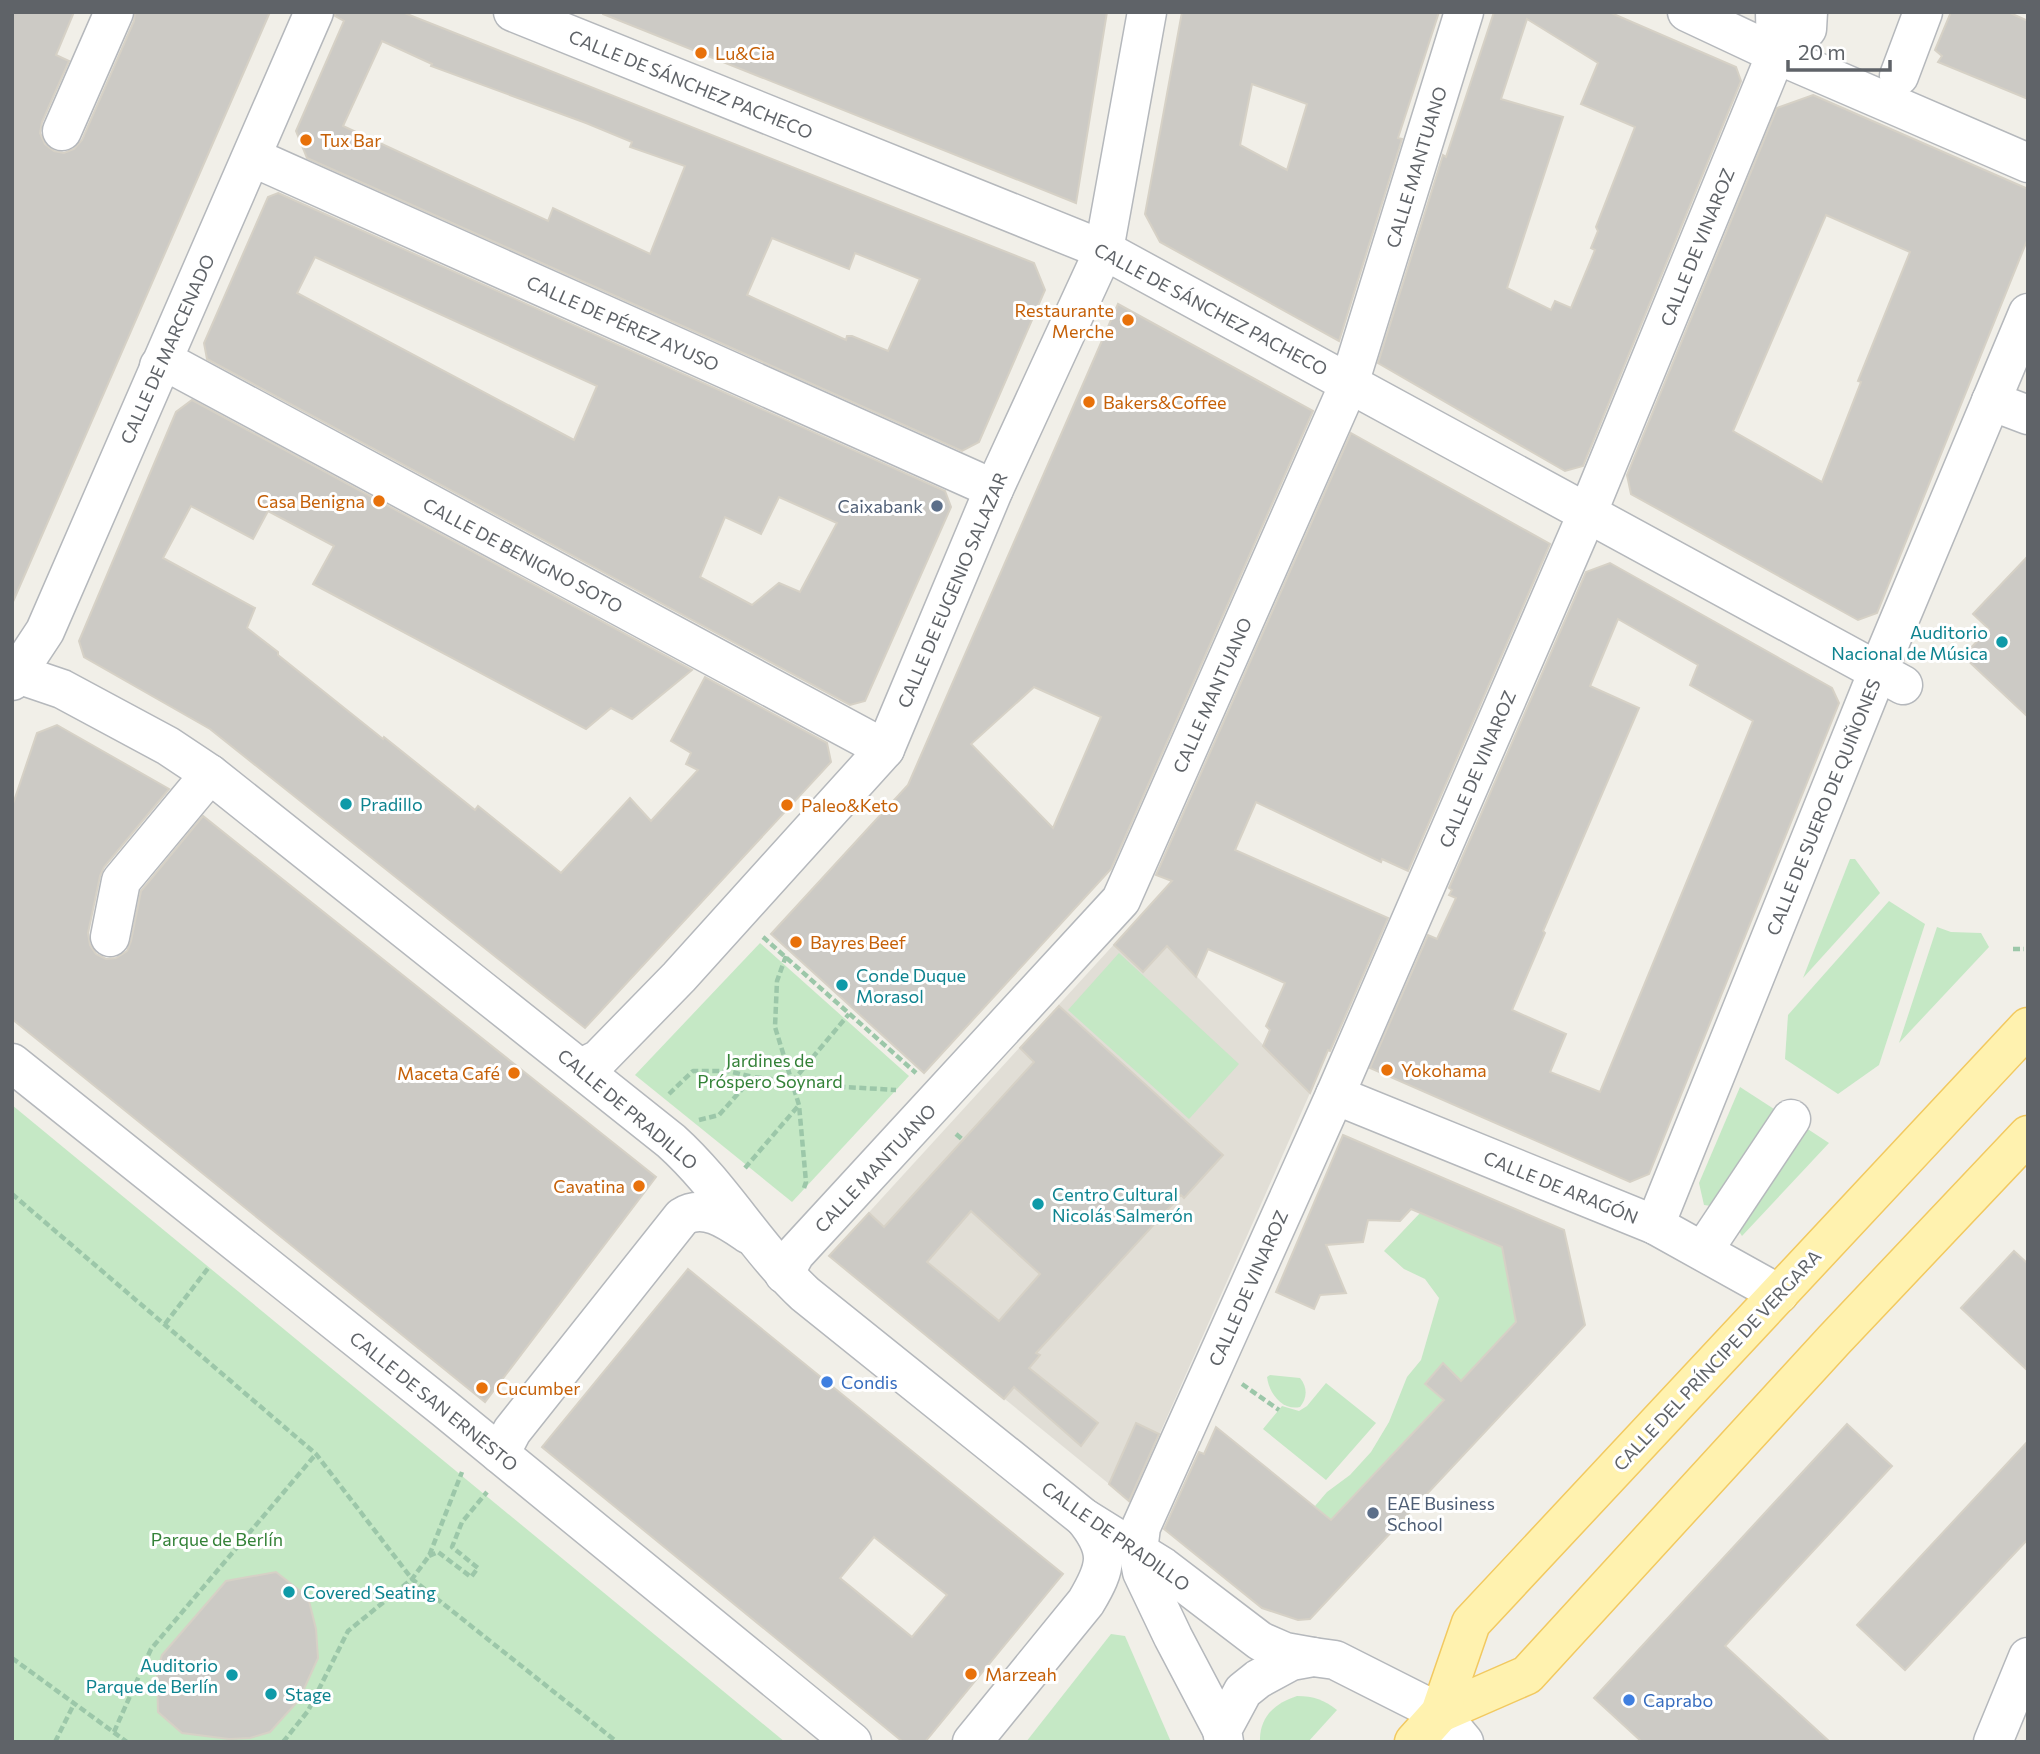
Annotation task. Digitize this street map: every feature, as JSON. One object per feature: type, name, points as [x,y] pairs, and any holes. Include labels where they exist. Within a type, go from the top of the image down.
[{"type":"main road","name":"CALLE DEL PRÍNCIPE DE VERGARA","points":[[1440,1713],[1471,1623],[2028,1027]]},
{"type":"main road","name":"CALLE DEL PRÍNCIPE DE VERGARA","points":[[1413,1742],[1440,1713],[1527,1675],[1834,1340],[2028,1135]]},
{"type":"street","points":[[62,131],[114,12]]},
{"type":"street","name":"CALLE DE MARCENADO","points":[[14,675],[45,631],[314,12]]},
{"type":"street","name":"CALLE DE SÁNCHEZ PACHECO","points":[[513,12],[1104,250],[1587,514],[1895,668]]},
{"type":"street","name":"CALLE DE EUGENIO SALAZAR","points":[[581,1068],[599,1059],[670,986],[885,749],[994,489],[1104,250],[1147,12]]},
{"type":"street","name":"CALLE MANTUANO","points":[[784,1274],[795,1254],[913,1106],[1121,900],[1349,384],[1464,12]]},
{"type":"street","points":[[1687,12],[1790,26],[2028,163]]},
{"type":"street","points":[[1899,76],[1923,12]]},
{"type":"street","name":"CALLE DE VINAROZ","points":[[1141,1533],[1335,1096],[1587,514],[1790,26]]},
{"type":"street","name":"CALLE DE PÉREZ AYUSO","points":[[252,157],[994,489]]},
{"type":"street","name":"CALLE DE SUERO DE QUIÑONES","points":[[1654,1225],[1895,668],[1991,401],[2028,313]]},
{"type":"street","name":"CALLE DE BENIGNO SOTO","points":[[159,366],[178,368],[885,749]]},
{"type":"street","points":[[1991,401],[2028,415]]},
{"type":"street","name":"CALLE DE PRADILLO","points":[[14,675],[62,689],[168,746],[210,774],[581,1068],[694,1162],[784,1274],[805,1294],[1084,1518],[1141,1533],[1260,1641],[1285,1652],[1335,1660],[1440,1713]]},
{"type":"street","points":[[110,937],[121,881],[210,774]]},
{"type":"street","name":"CALLE DE SAN ERNESTO","points":[[12,1063],[500,1454],[852,1742]]},
{"type":"street","name":"CALLE DE ARAGÓN","points":[[1335,1096],[1654,1225],[1779,1294]]},
{"type":"street","points":[[810,1192],[886,1118],[913,1106]]},
{"type":"street","points":[[1703,1251],[1791,1119]]},
{"type":"street","points":[[500,1454],[512,1431],[682,1217],[702,1212],[714,1215],[755,1239]]},
{"type":"street","points":[[972,1742],[1086,1602],[1104,1566],[1105,1556],[1100,1540],[1084,1518]]},
{"type":"street","points":[[1141,1533],[1142,1572],[1223,1736]]},
{"type":"street","points":[[1086,1602],[1111,1593],[1124,1594],[1148,1610],[1173,1637]]},
{"type":"street","points":[[1223,1736],[1243,1691],[1258,1679],[1291,1661],[1313,1657]]},
{"type":"street","points":[[1993,1742],[2028,1657]]},
{"type":"street","points":[[1440,1713],[1464,1742]]},
{"type":"path","points":[[768,941],[918,1075]]},
{"type":"path","points":[[2013,949],[2025,949]]},
{"type":"path","points":[[786,956],[777,981],[775,1027],[799,1105],[806,1182],[810,1192]]},
{"type":"path","points":[[792,1082],[849,1014]]},
{"type":"path","points":[[662,1101],[694,1072],[729,1071],[913,1106]]},
{"type":"path","points":[[688,1122],[719,1115],[753,1077]]},
{"type":"path","points":[[745,1168],[799,1105]]},
{"type":"path","points":[[12,1194],[317,1454],[412,1579],[617,1742]]},
{"type":"path","points":[[165,1324],[212,1262]]},
{"type":"path","points":[[1237,1380],[1279,1410]]},
{"type":"path","points":[[114,1732],[152,1649],[317,1454]]},
{"type":"path","points":[[283,1742],[307,1710],[348,1631],[412,1579],[429,1556],[462,1472]]},
{"type":"path","points":[[429,1556],[438,1552],[471,1577],[478,1568],[452,1547],[461,1522],[487,1492]]},
{"type":"path","points":[[12,1658],[127,1742]]},
{"type":"path","points":[[55,1742],[74,1704]]},
{"type":"shaded area","points":[[1139,917],[1310,1093],[1130,1501],[829,1256]]},
{"type":"green space","points":[[1850,859],[1855,859],[1880,893],[1803,978]]},
{"type":"green space","points":[[1889,901],[1925,924],[1879,1065],[1838,1094],[1785,1059],[1788,1015]]},
{"type":"green space","points":[[1937,927],[1951,932],[1981,933],[1989,947],[1899,1043]]},
{"type":"green space","name":"Jardines de Próspero Soynard","points":[[760,943],[909,1076],[792,1202],[635,1075]]},
{"type":"green space","points":[[1119,953],[1239,1064],[1189,1119],[1068,1010]]},
{"type":"green space","points":[[1740,1087],[1774,1109],[1711,1206],[1704,1205],[1699,1183]]},
{"type":"green space","name":"Parque de Berlín","points":[[12,1105],[785,1742],[12,1742]]},
{"type":"green space","points":[[1800,1124],[1829,1143],[1742,1236],[1738,1230]]},
{"type":"green space","points":[[1420,1213],[1502,1247],[1516,1322],[1331,1520],[1315,1506],[1371,1452],[1389,1422],[1407,1377],[1421,1360],[1439,1298],[1425,1279],[1404,1269],[1384,1251]]},
{"type":"green space","points":[[1267,1377],[1300,1378],[1306,1393],[1300,1407],[1293,1408],[1278,1400],[1268,1383]]},
{"type":"green space","points":[[1326,1383],[1376,1423],[1326,1480],[1263,1429],[1282,1406],[1299,1411],[1307,1406]]},
{"type":"green space","points":[[1111,1634],[1125,1636],[1171,1742],[1026,1742]]},
{"type":"green space","points":[[1297,1696],[1318,1699],[1337,1710],[1308,1742],[1260,1742],[1265,1718],[1275,1707]]},
{"type":"building","points":[[12,12],[74,12],[56,55],[69,61],[42,122],[40,133],[45,144],[54,151],[64,153],[74,149],[82,140],[134,21],[135,12],[270,12],[12,604]]},
{"type":"building","points":[[335,12],[402,12],[1034,263],[1045,290],[979,442],[962,451],[307,158],[296,131],[344,21],[335,16]],"holes":[[[382,41],[432,64],[431,66],[586,123],[632,142],[630,147],[685,166],[650,254],[553,208],[548,221],[343,126]],[[772,238],[849,269],[855,253],[920,279],[888,351],[852,336],[847,336],[846,340],[747,295]]]},
{"type":"building","points":[[1107,12],[1076,203],[603,14]]},
{"type":"building","points":[[1182,12],[1439,12],[1398,138],[1402,139],[1339,341],[1160,242],[1145,214]],"holes":[[[1252,84],[1307,104],[1287,170],[1240,145]]]},
{"type":"building","points":[[1494,12],[1609,12],[1736,67],[1741,81],[1583,466],[1565,471],[1378,363],[1443,155],[1446,157]],"holes":[[[1527,19],[1598,63],[1581,104],[1635,127],[1596,227],[1598,231],[1591,248],[1595,250],[1571,308],[1555,301],[1551,310],[1507,288],[1563,117],[1501,99]]]},
{"type":"building","points":[[1951,12],[2008,12],[2028,21],[2028,99],[1938,62],[1942,56],[1935,50]]},
{"type":"building","points":[[1813,95],[2028,189],[2028,238],[1877,613],[1858,620],[1631,494],[1627,475],[1777,108]],"holes":[[[1826,215],[1910,252],[1858,381],[1861,382],[1822,482],[1733,431]]]},
{"type":"building","points":[[278,193],[945,491],[951,507],[865,701],[850,705],[207,359],[204,343],[268,197]],"holes":[[[315,257],[597,386],[574,440],[297,293]],[[779,497],[837,523],[800,592],[779,583],[752,605],[700,577],[725,517],[761,534]]]},
{"type":"building","points":[[1118,304],[1313,411],[1111,869],[924,1073],[771,934],[908,785]],"holes":[[[1034,687],[1101,717],[1053,828],[971,744]]]},
{"type":"building","points":[[192,400],[692,670],[632,719],[611,708],[586,729],[313,584],[334,546],[268,511],[253,539],[191,506],[163,558],[255,608],[247,628],[278,652],[278,655],[475,810],[478,806],[561,873],[630,798],[651,821],[698,770],[686,764],[691,753],[671,741],[705,677],[827,743],[831,762],[585,1028],[210,729],[84,657],[79,641],[176,412]]},
{"type":"building","points":[[1351,433],[1550,544],[1408,871],[1382,859],[1381,862],[1256,802],[1235,850],[1388,918],[1310,1093],[1263,1046],[1270,1030],[1266,1026],[1285,983],[1208,949],[1196,977],[1167,946],[1143,972],[1114,945],[1172,881],[1156,875]]},
{"type":"building","name":"Auditorio Nacional de Música","points":[[2028,556],[2028,717],[1963,656],[1989,629],[1973,614]]},
{"type":"building","points":[[1610,563],[1832,688],[1839,703],[1649,1174],[1630,1182],[1370,1068],[1428,935],[1437,939],[1456,898],[1449,895],[1452,890],[1449,888],[1586,572]],"holes":[[[1618,619],[1698,665],[1690,685],[1753,721],[1600,1092],[1550,1072],[1566,1034],[1512,1010],[1639,708],[1590,686]]]},
{"type":"building","points":[[57,725],[169,789],[104,867],[100,876],[88,933],[90,945],[96,954],[106,959],[116,958],[127,951],[141,891],[203,816],[656,1177],[485,1402],[12,1019],[12,807],[37,733]]},
{"type":"building","name":"Centro Cultural Nicolás Salmerón","points":[[1059,1006],[1223,1155],[1184,1198],[1181,1195],[1036,1353],[1040,1355],[1029,1368],[1098,1423],[1081,1446],[1014,1387],[1004,1399],[829,1256],[869,1213],[884,1227],[1034,1062],[1020,1048]],"holes":[[[971,1211],[1040,1274],[999,1321],[927,1262]]]},
{"type":"building","points":[[1343,1135],[1564,1230],[1585,1325],[1310,1619],[1298,1620],[1262,1608],[1164,1529],[1199,1452],[1204,1454],[1216,1427],[1331,1520],[1444,1400],[1425,1384],[1443,1363],[1461,1381],[1516,1322],[1502,1247],[1411,1209],[1400,1221],[1368,1220],[1363,1242],[1326,1245],[1346,1293],[1320,1295],[1314,1309],[1276,1292]]},
{"type":"building","points":[[2014,1251],[2028,1264],[2028,1371],[1961,1308]]},
{"type":"building","points":[[688,1269],[1063,1574],[925,1742],[903,1742],[542,1447]],"holes":[[[874,1537],[947,1595],[912,1637],[840,1578]]]},
{"type":"building","points":[[1136,1423],[1159,1434],[1129,1501],[1109,1484]]},
{"type":"building","points":[[1847,1424],[1892,1466],[1725,1646],[1830,1742],[1642,1742],[1594,1698]]},
{"type":"building","points":[[2028,1441],[2028,1539],[1905,1670],[1857,1625]]},
{"type":"building","points":[[276,1572],[308,1597],[316,1629],[318,1658],[299,1700],[270,1732],[250,1738],[229,1739],[182,1733],[158,1712],[157,1672],[162,1655],[226,1581]]},
{"type":"place","name":"Lu&Cia","points":[[701,53]]},
{"type":"place","name":"Tux Bar","points":[[306,140]]},
{"type":"place","name":"Restaurante Merche","points":[[1128,320]]},
{"type":"place","name":"Bakers&Coffee","points":[[1089,402]]},
{"type":"place","name":"Casa Benigna","points":[[379,501]]},
{"type":"place","name":"Caixabank","points":[[937,506]]},
{"type":"place","name":"Auditorio Nacional de Música","points":[[2002,642]]},
{"type":"place","name":"Pradillo","points":[[346,804]]},
{"type":"place","name":"Paleo&Keto","points":[[787,805]]},
{"type":"place","name":"Bayres Beef","points":[[796,942]]},
{"type":"place","name":"Conde Duque Morasol","points":[[842,985]]},
{"type":"place","name":"Yokohama","points":[[1387,1070]]},
{"type":"place","name":"Maceta Café","points":[[514,1073]]},
{"type":"place","name":"Cavatina","points":[[639,1186]]},
{"type":"place","name":"Centro Cultural Nicolás Salmerón","points":[[1038,1204]]},
{"type":"place","name":"Condis","points":[[827,1382]]},
{"type":"place","name":"Cucumber","points":[[482,1388]]},
{"type":"place","name":"EAE Business School","points":[[1373,1513]]},
{"type":"place","name":"Covered Seating","points":[[289,1592]]},
{"type":"place","name":"Marzeah","points":[[971,1674]]},
{"type":"place","name":"Auditorio Parque de Berlín","points":[[232,1675]]},
{"type":"place","name":"Stage","points":[[271,1694]]},
{"type":"place","name":"Caprabo","points":[[1629,1700]]}]
